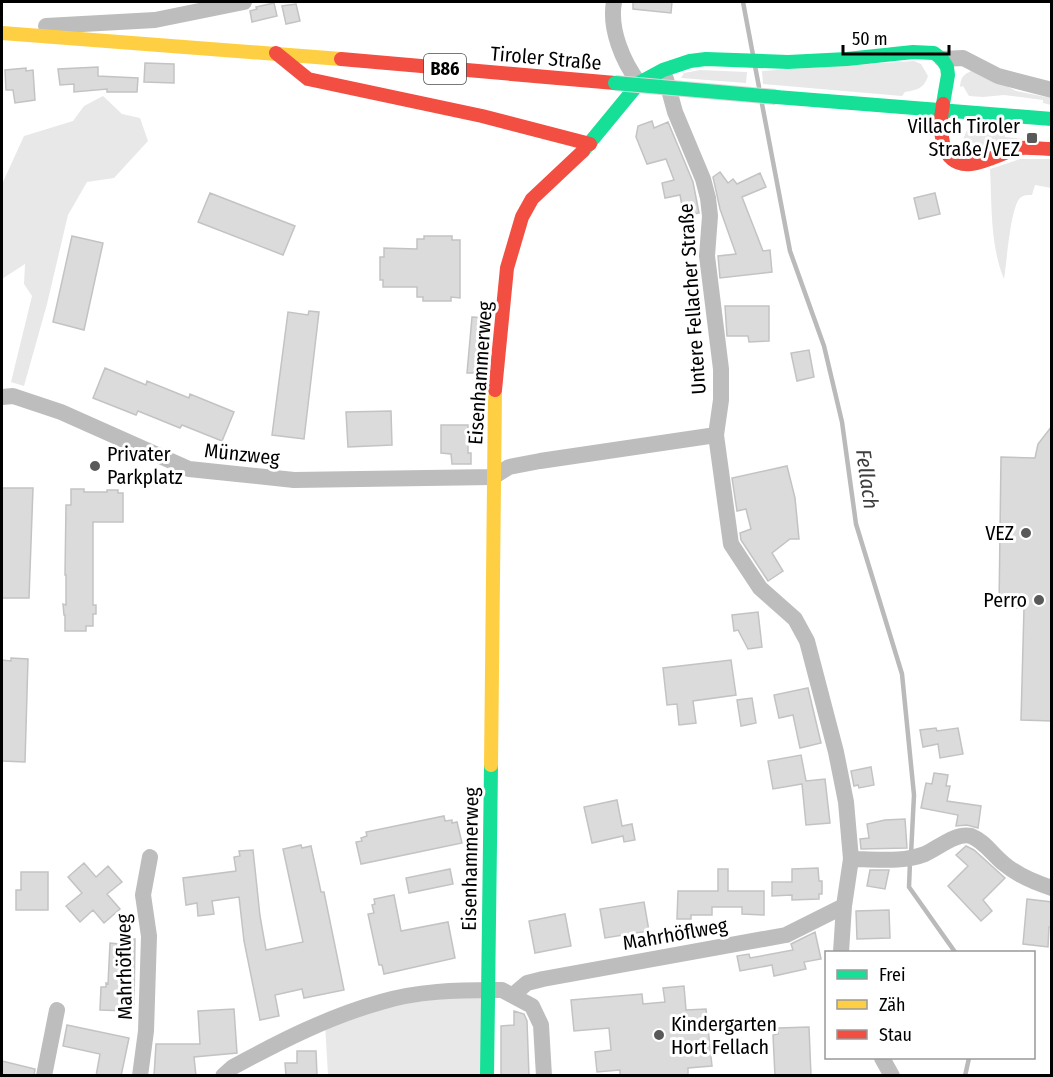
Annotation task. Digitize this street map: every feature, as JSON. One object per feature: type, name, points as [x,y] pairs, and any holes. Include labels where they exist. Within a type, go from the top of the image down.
[{"type":"street","points":[[6,33],[32,27],[155,21],[244,2]]},
{"type":"street","points":[[614,2],[617,37],[627,66],[639,83]]},
{"type":"street","name":"Tiroler Straße","points":[[6,33],[276,53],[1052,119]]},
{"type":"street","name":"Eisenhammerweg","points":[[487,1076],[496,370],[507,268],[522,217],[532,199],[590,144],[639,83],[663,70],[690,61],[706,59],[762,62],[847,59],[913,52],[934,53],[942,59]]},
{"type":"street","points":[[276,53],[308,79],[482,116],[590,144]]},
{"type":"street","points":[[1052,90],[998,76],[963,58],[942,59],[947,67],[948,75],[942,110],[942,143],[950,158],[971,164],[1021,148],[1052,149]]},
{"type":"street","name":"Untere Fellacher Straße","points":[[663,70],[675,112],[703,179],[708,198],[710,216],[707,256],[721,369],[721,400],[716,435],[731,544],[760,588],[795,619],[807,641],[838,762],[846,802],[851,859],[844,906],[841,951]]},
{"type":"street","name":"Münzweg","points":[[2,397],[14,396],[61,412],[189,469],[294,480],[493,477]]},
{"type":"street","points":[[493,477],[509,467],[540,461],[716,435]]},
{"type":"street","points":[[851,859],[909,858],[940,848],[950,839],[961,835],[971,836],[1016,873],[1032,882],[1052,888]]},
{"type":"street","name":"Mahrhöflweg","points":[[140,1076],[146,1031],[148,960],[148,936],[143,895],[150,857]]},
{"type":"street","name":"Mahrhöflweg","points":[[513,995],[527,983],[543,979],[786,935],[844,906]]},
{"type":"street","points":[[223,1076],[233,1066],[307,1028],[382,1001],[452,990],[502,990],[532,1006],[541,1025],[544,1076]]},
{"type":"street","points":[[44,1076],[57,1010]]},
{"type":"street","points":[[883,1059],[892,1076]]},
{"type":"shaded area","points":[[914,61],[921,64],[928,76],[920,88],[905,92],[902,96],[763,84],[762,71]]},
{"type":"shaded area","points":[[700,70],[747,72],[746,83],[681,78],[684,73]]},
{"type":"shaded area","points":[[971,71],[988,76],[1016,91],[1051,98],[1051,105],[1043,103],[1043,100],[1004,95],[969,96],[963,86],[960,87],[963,77]]},
{"type":"shaded area","points":[[103,96],[122,114],[140,118],[148,141],[114,178],[87,182],[68,215],[47,304],[24,386],[11,382],[32,296],[24,284],[25,264],[2,279],[2,184],[24,136],[73,121],[84,106]]},
{"type":"shaded area","points":[[973,128],[1005,135],[1005,137],[1024,139],[993,148],[969,150],[963,148],[962,142],[967,130]]},
{"type":"shaded area","points":[[1020,159],[1051,159],[1051,188],[1035,185],[1032,195],[1019,199],[1011,225],[1004,279],[994,239],[990,169]]},
{"type":"shaded area","points":[[483,994],[481,1075],[328,1075],[325,1024],[383,1004]]},
{"type":"building","points":[[633,2],[672,2],[671,13],[633,9]]},
{"type":"building","points":[[274,3],[277,16],[252,22],[250,11],[257,9],[256,7]]},
{"type":"building","points":[[296,4],[300,21],[286,24],[282,6]]},
{"type":"building","points":[[145,63],[174,64],[174,83],[144,82]]},
{"type":"building","points":[[98,67],[98,76],[138,78],[137,92],[107,92],[107,89],[74,92],[74,84],[60,85],[58,69]]},
{"type":"building","points":[[26,68],[26,71],[33,70],[35,100],[15,103],[13,90],[6,90],[5,70]]},
{"type":"building","points":[[652,121],[654,128],[668,122],[693,182],[699,213],[684,216],[680,195],[665,198],[662,183],[674,180],[666,159],[647,164],[636,137],[638,126]]},
{"type":"building","points":[[720,172],[728,183],[733,179],[737,184],[760,173],[766,187],[742,197],[763,251],[770,250],[772,272],[720,278],[718,256],[736,254],[720,209],[713,177]]},
{"type":"building","points":[[210,193],[295,226],[283,255],[198,222]]},
{"type":"building","points":[[935,193],[940,214],[919,219],[914,198]]},
{"type":"building","points":[[72,236],[103,243],[84,330],[53,322]]},
{"type":"building","points":[[424,236],[452,236],[452,240],[460,240],[460,298],[451,297],[451,301],[423,301],[423,297],[417,297],[417,287],[383,287],[383,280],[380,280],[380,257],[384,257],[384,248],[417,249],[417,239],[424,239]]},
{"type":"building","points":[[725,306],[769,306],[769,341],[749,342],[748,336],[727,336]]},
{"type":"building","points":[[309,311],[319,312],[304,439],[272,435],[288,312],[308,315]]},
{"type":"building","points":[[472,317],[487,318],[482,373],[467,373]]},
{"type":"building","points":[[809,350],[814,377],[797,381],[791,353]]},
{"type":"building","points":[[105,368],[146,385],[147,381],[189,398],[190,394],[234,412],[222,441],[182,425],[180,428],[138,411],[136,415],[93,398]]},
{"type":"building","points":[[391,411],[392,445],[348,447],[346,412]]},
{"type":"building","points":[[441,425],[468,425],[468,453],[471,453],[471,464],[452,464],[451,454],[441,453]]},
{"type":"building","name":"VEZ","points":[[1052,426],[1052,721],[1021,720],[1024,608],[999,608],[1001,457],[1035,458],[1038,444]]},
{"type":"building","points":[[787,466],[795,498],[799,539],[790,539],[772,553],[783,571],[768,581],[741,540],[740,533],[751,529],[746,509],[737,511],[732,478]]},
{"type":"building","points":[[2,488],[33,488],[29,598],[2,598]]},
{"type":"building","points":[[71,489],[84,489],[84,492],[118,490],[118,493],[123,493],[123,522],[93,522],[93,605],[96,605],[96,614],[93,614],[93,626],[86,626],[86,631],[65,631],[63,604],[66,605],[66,505],[71,505]]},
{"type":"building","points":[[758,612],[762,647],[748,649],[738,630],[734,631],[732,615]]},
{"type":"building","points":[[11,658],[28,659],[25,762],[2,761],[2,660],[11,661]]},
{"type":"building","points":[[731,660],[736,695],[693,701],[696,723],[679,725],[677,704],[667,705],[663,668]]},
{"type":"building","points":[[808,688],[821,743],[800,748],[793,715],[779,718],[774,695]]},
{"type":"building","points":[[752,698],[756,723],[741,726],[737,700]]},
{"type":"building","points":[[936,728],[937,731],[958,728],[963,754],[940,758],[938,744],[923,747],[920,730]]},
{"type":"building","points":[[801,755],[806,781],[825,779],[830,823],[806,825],[802,784],[773,789],[768,761]]},
{"type":"building","points":[[871,767],[874,785],[859,788],[858,785],[854,786],[851,771]]},
{"type":"building","points":[[934,773],[948,775],[946,786],[950,786],[947,801],[981,806],[978,828],[967,825],[956,826],[958,815],[921,808],[926,783],[932,784]]},
{"type":"building","points":[[617,800],[622,826],[632,824],[635,840],[624,842],[623,836],[592,843],[584,807]]},
{"type":"building","points":[[444,816],[445,821],[457,822],[462,843],[361,864],[356,842],[362,841],[361,838],[367,836],[366,832]]},
{"type":"building","points":[[905,819],[907,848],[861,849],[860,839],[869,838],[867,824]]},
{"type":"building","points":[[301,845],[302,848],[311,846],[321,892],[324,892],[344,990],[304,998],[302,989],[275,995],[279,1016],[260,1020],[244,941],[239,897],[212,901],[214,914],[198,916],[197,903],[186,905],[183,878],[236,871],[234,857],[240,856],[239,851],[253,850],[266,950],[303,942],[283,849]]},
{"type":"building","points":[[966,846],[974,850],[1005,878],[983,900],[992,911],[981,921],[948,886],[968,866],[956,855]]},
{"type":"building","points":[[84,863],[96,877],[108,866],[122,882],[107,894],[120,909],[104,923],[93,910],[80,922],[66,906],[82,893],[68,877]]},
{"type":"building","points":[[818,868],[819,881],[822,881],[822,894],[819,894],[819,899],[792,900],[792,895],[772,896],[772,882],[792,882],[792,869]]},
{"type":"building","points":[[450,869],[453,884],[409,893],[406,878]]},
{"type":"building","points":[[718,869],[728,869],[728,891],[764,891],[764,915],[742,914],[742,907],[712,907],[712,915],[691,915],[691,919],[677,919],[678,891],[718,891]]},
{"type":"building","points":[[870,870],[889,870],[885,889],[867,886]]},
{"type":"building","points":[[21,872],[48,872],[48,910],[16,910],[16,890],[21,890]]},
{"type":"building","points":[[394,895],[401,931],[448,922],[455,958],[384,974],[382,965],[379,965],[368,914],[374,913],[372,905],[375,904],[374,899]]},
{"type":"building","points":[[1027,899],[1052,902],[1052,927],[1049,927],[1048,947],[1023,944]]},
{"type":"building","points":[[644,902],[649,931],[605,938],[600,909]]},
{"type":"building","points":[[889,910],[890,938],[857,939],[856,911]]},
{"type":"building","points":[[565,914],[571,946],[535,953],[529,921]]},
{"type":"building","points":[[815,932],[821,959],[804,962],[806,969],[774,976],[772,965],[740,971],[737,956],[749,954],[750,958],[793,950],[791,944]]},
{"type":"building","points":[[120,938],[135,939],[134,1005],[130,1005],[129,1011],[100,1010],[101,987],[106,987],[106,983],[108,984],[110,943],[120,944]]},
{"type":"building","name":"Kindergarten Hort Fellach","points":[[684,986],[686,1010],[706,1009],[712,1066],[688,1068],[688,1076],[620,1076],[620,1070],[597,1072],[595,1052],[611,1050],[609,1028],[574,1031],[571,1000],[642,994],[643,1004],[665,1002],[663,988]]},
{"type":"building","points":[[234,1009],[237,1053],[194,1057],[196,1076],[154,1076],[156,1044],[200,1044],[198,1011]]},
{"type":"building","points":[[514,1011],[524,1014],[527,1021],[529,1076],[501,1076],[501,1026],[514,1025]]},
{"type":"building","points":[[67,1025],[129,1038],[121,1076],[96,1076],[100,1054],[63,1046]]},
{"type":"building","points":[[809,1027],[811,1076],[775,1076],[773,1035],[778,1034],[778,1028]]},
{"type":"building","points":[[297,1051],[316,1051],[317,1075],[286,1076],[285,1063],[297,1063]]},
{"type":"building","points":[[2,1061],[35,1069],[34,1076],[2,1076]]},
{"type":"waterway","name":"Fellach","points":[[743,2],[753,55]]},
{"type":"waterway","name":"Fellach","points":[[755,66],[759,87]]},
{"type":"waterway","name":"Fellach","points":[[762,104],[790,251],[824,346],[842,422],[856,524],[902,674],[914,795],[911,854]]},
{"type":"waterway","name":"Fellach","points":[[910,862],[909,887],[954,951]]},
{"type":"waterway","name":"Fellach","points":[[965,1076],[969,1059]]},
{"type":"traffic: fast","points":[[583,151],[639,83],[663,70],[690,61],[706,59],[788,62],[913,52],[934,53],[947,67],[948,75],[943,104]]},
{"type":"traffic: fast","points":[[615,83],[776,97]]},
{"type":"traffic: fast","points":[[776,97],[1052,119]]},
{"type":"traffic: fast","points":[[487,1076],[491,765]]},
{"type":"traffic: slow","points":[[2,33],[341,59]]},
{"type":"traffic: slow","points":[[491,765],[495,390]]},
{"type":"traffic: jam","points":[[276,53],[308,79],[482,116],[590,144]]},
{"type":"traffic: jam","points":[[341,59],[615,83]]},
{"type":"traffic: jam","points":[[943,104],[941,123],[943,143],[952,159],[960,163],[977,163],[1020,148],[1052,149]]},
{"type":"traffic: jam","points":[[495,390],[507,268],[522,217],[532,199],[583,151]]},
{"type":"place","name":"Villach Tiroler Straße/VEZ","points":[[1032,138]]},
{"type":"place","name":"Privater Parkplatz","points":[[95,466]]},
{"type":"place","name":"VEZ","points":[[1026,533]]},
{"type":"place","name":"Perro","points":[[1039,600]]},
{"type":"place","name":"Kindergarten Hort Fellach","points":[[659,1035]]}]
